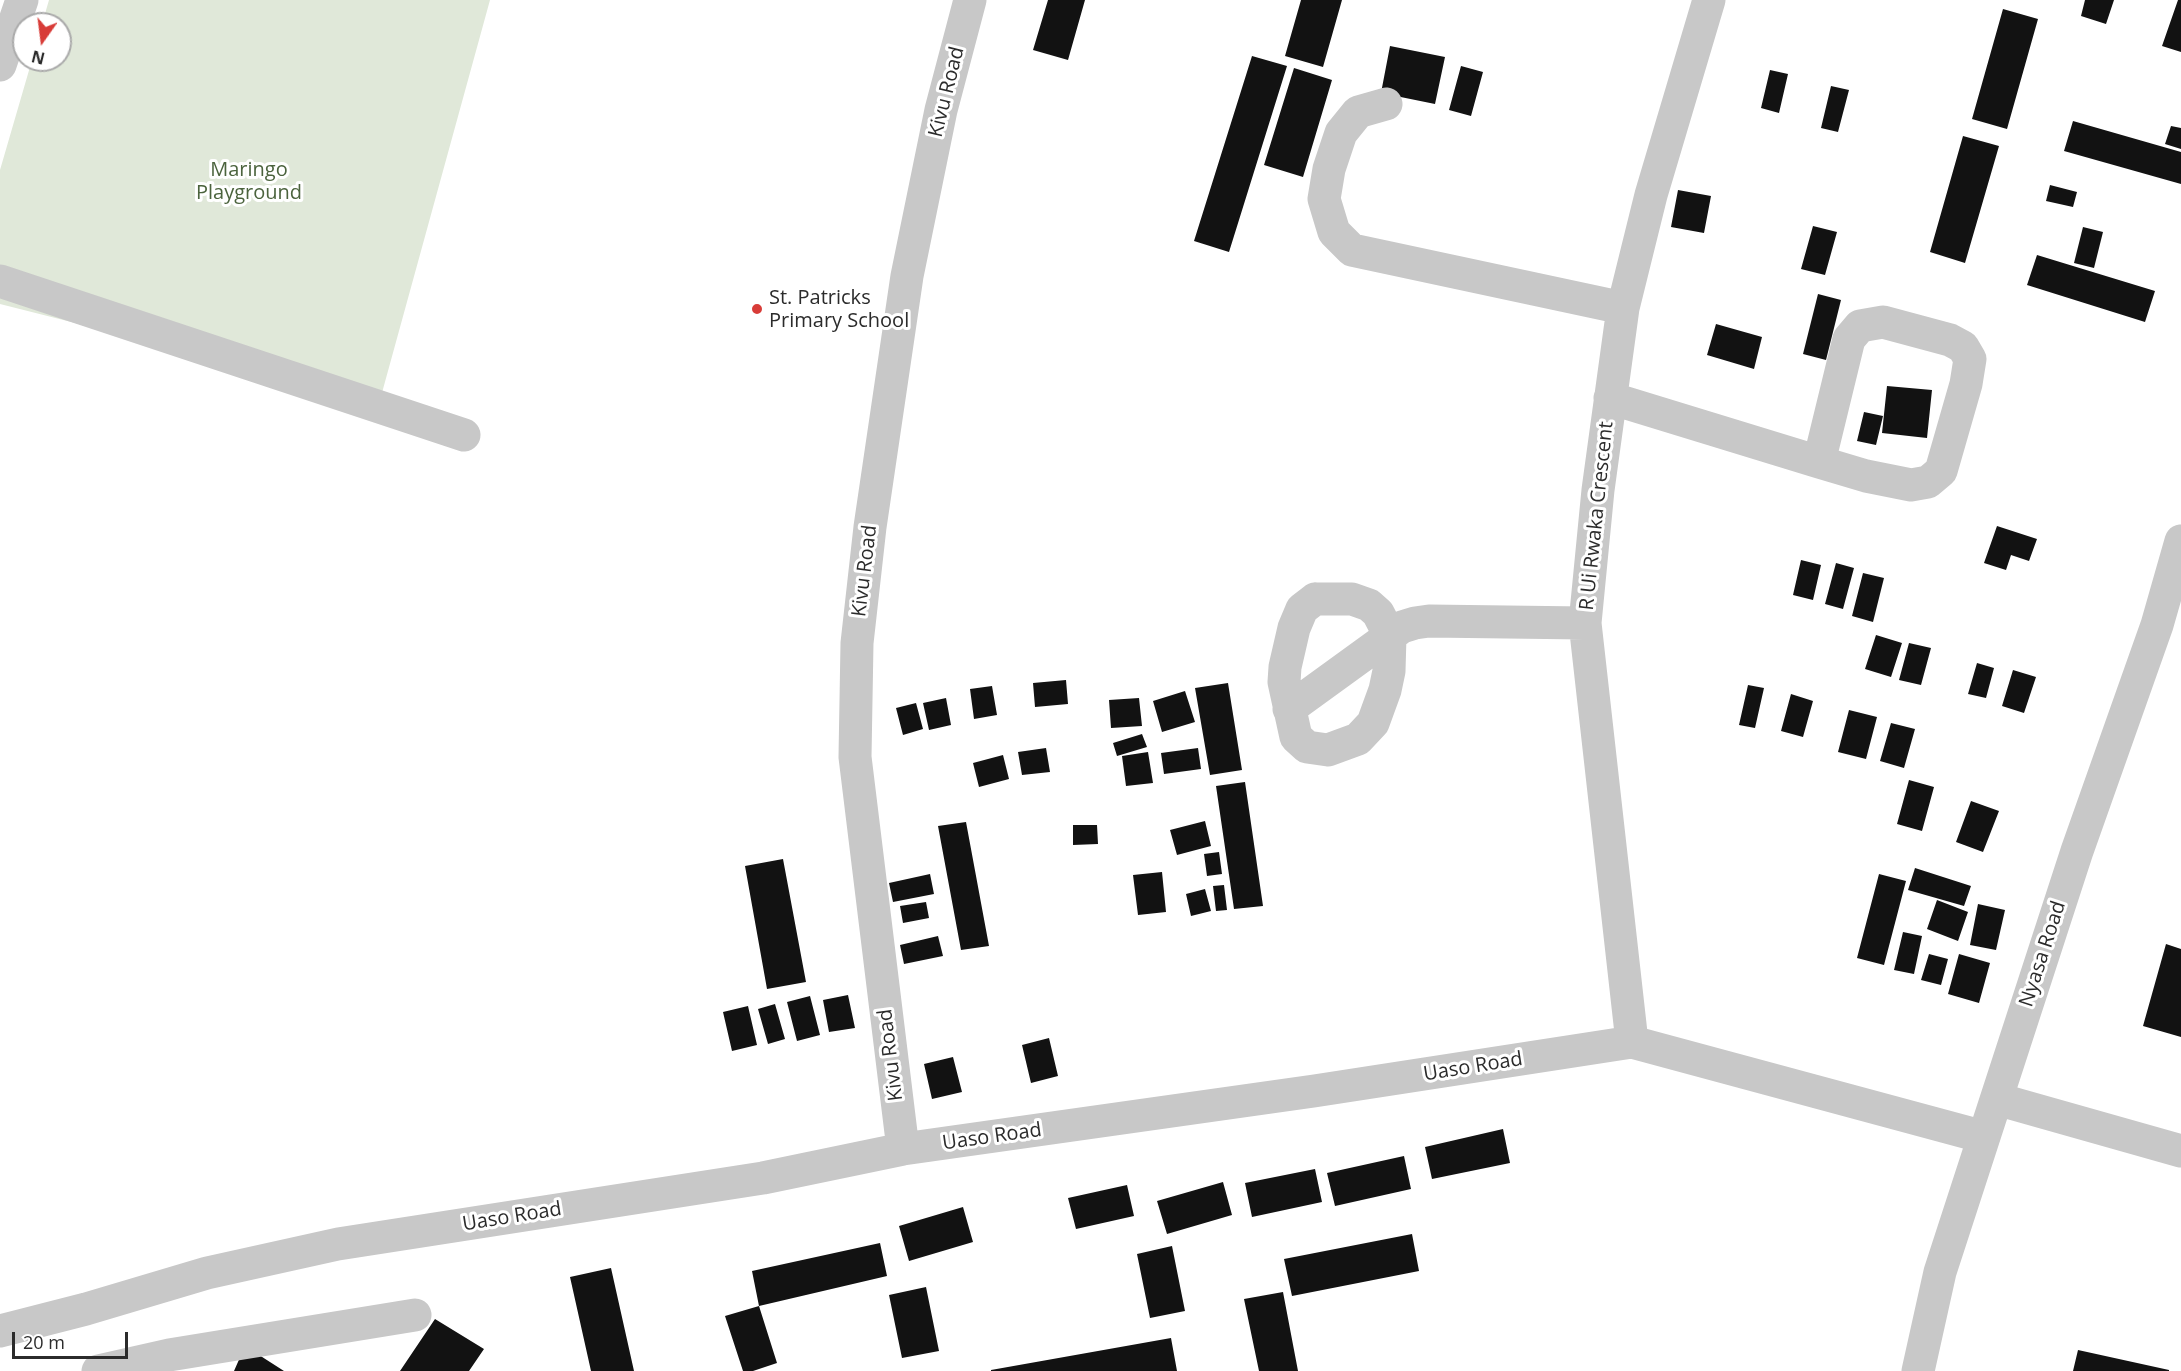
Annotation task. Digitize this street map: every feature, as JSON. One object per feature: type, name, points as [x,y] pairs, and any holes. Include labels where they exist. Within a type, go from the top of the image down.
[{"type":"street","points":[[0,65],[22,0]]},
{"type":"street","name":"Kivu Road","points":[[903,1149],[855,757],[857,643],[870,526],[907,276],[941,110],[970,0]]},
{"type":"street","name":"R Ui Rwaka Crescent","points":[[1632,1042],[1585,623],[1598,490],[1623,308],[1651,195],[1709,0]]},
{"type":"street","points":[[1386,104],[1358,112],[1341,133],[1329,169],[1324,199],[1334,232],[1352,249],[1623,308]]},
{"type":"street","points":[[0,281],[464,435]]},
{"type":"street","points":[[1610,398],[1819,462],[1866,476],[1911,485],[1928,482],[1941,471],[1966,384],[1970,359],[1964,347],[1950,340],[1883,322],[1860,326],[1849,339],[1819,462]]},
{"type":"street","name":"Nyasa Road","points":[[1918,1371],[1940,1272],[2076,851],[2169,631],[2179,553]]},
{"type":"street","points":[[1315,599],[1352,599],[1369,606],[1378,613],[1390,636],[1389,671],[1373,723],[1358,739],[1328,750],[1307,747],[1296,736],[1289,709],[1284,682],[1285,667],[1294,628],[1302,609],[1315,599]]},
{"type":"street","points":[[1289,709],[1402,627],[1429,621],[1585,623]]},
{"type":"street","name":"Uaso Road","points":[[0,1331],[86,1309],[207,1273],[338,1244],[763,1178],[903,1149],[1314,1091],[1632,1042],[1984,1137]]},
{"type":"street","points":[[1997,1099],[2181,1151]]},
{"type":"street","points":[[98,1371],[169,1355],[415,1315]]},
{"type":"green space","name":"Maringo Playground","points":[[49,0],[490,0],[380,400],[0,304],[0,170],[29,72],[72,72],[72,12],[46,12]]},
{"type":"building","points":[[1048,0],[1085,0],[1068,60],[1033,50]]},
{"type":"building","points":[[1301,0],[1342,0],[1323,67],[1285,56]]},
{"type":"building","points":[[2085,0],[2114,0],[2106,24],[2081,16]]},
{"type":"building","points":[[2178,0],[2181,0],[2181,52],[2162,46]]},
{"type":"building","points":[[2003,9],[2038,19],[2007,129],[1972,119]]},
{"type":"building","points":[[1390,46],[1445,57],[1435,104],[1381,93]]},
{"type":"building","points":[[1252,56],[1287,66],[1229,252],[1194,241]]},
{"type":"building","points":[[1461,66],[1483,72],[1471,116],[1449,110]]},
{"type":"building","points":[[1294,68],[1332,80],[1303,177],[1264,165]]},
{"type":"building","points":[[1770,70],[1788,74],[1779,113],[1761,108]]},
{"type":"building","points":[[1831,86],[1849,90],[1838,132],[1821,128]]},
{"type":"building","points":[[2073,121],[2181,152],[2181,184],[2064,151]]},
{"type":"building","points":[[2171,126],[2181,128],[2181,149],[2165,144]]},
{"type":"building","points":[[1963,136],[1999,146],[1965,263],[1930,252]]},
{"type":"building","points":[[2050,185],[2077,192],[2073,207],[2046,201]]},
{"type":"building","points":[[1678,190],[1711,196],[1704,233],[1671,227]]},
{"type":"building","points":[[1813,226],[1837,232],[1825,275],[1801,269]]},
{"type":"building","points":[[2083,227],[2103,232],[2094,268],[2074,263]]},
{"type":"building","points":[[2037,255],[2155,291],[2145,322],[2027,285]]},
{"type":"building","points":[[1818,294],[1841,300],[1826,360],[1803,354]]},
{"type":"building","points":[[1716,324],[1762,337],[1754,369],[1707,355]]},
{"type":"building","points":[[1887,386],[1932,390],[1927,438],[1882,433]]},
{"type":"building","points":[[1864,412],[1883,416],[1876,445],[1857,441]]},
{"type":"building","points":[[1997,526],[2037,539],[2029,561],[2011,555],[2006,570],[1984,563]]},
{"type":"building","points":[[1801,560],[1821,565],[1813,600],[1793,595]]},
{"type":"building","points":[[1836,563],[1854,568],[1843,609],[1825,604]]},
{"type":"building","points":[[1863,573],[1884,578],[1873,622],[1852,616]]},
{"type":"building","points":[[1876,635],[1902,643],[1891,677],[1865,669]]},
{"type":"building","points":[[1909,643],[1931,648],[1921,685],[1899,680]]},
{"type":"building","points":[[1977,663],[1994,668],[1986,698],[1968,694]]},
{"type":"building","points":[[2013,670],[2036,677],[2024,713],[2002,706]]},
{"type":"building","points":[[1066,680],[1068,704],[1035,707],[1033,683]]},
{"type":"building","points":[[1228,683],[1242,770],[1210,775],[1195,688]]},
{"type":"building","points":[[1748,685],[1764,688],[1755,728],[1739,725]]},
{"type":"building","points":[[992,686],[997,715],[974,719],[970,689]]},
{"type":"building","points":[[1185,691],[1195,722],[1162,732],[1153,701]]},
{"type":"building","points":[[1791,694],[1813,701],[1803,737],[1781,731]]},
{"type":"building","points":[[946,698],[951,725],[929,730],[923,703]]},
{"type":"building","points":[[1139,698],[1142,726],[1111,728],[1109,700]]},
{"type":"building","points":[[916,703],[923,729],[903,735],[896,708]]},
{"type":"building","points":[[1849,710],[1877,717],[1866,759],[1838,752]]},
{"type":"building","points":[[1891,723],[1915,729],[1904,768],[1880,761]]},
{"type":"building","points":[[1142,734],[1147,747],[1117,756],[1113,743]]},
{"type":"building","points":[[1046,748],[1050,772],[1022,775],[1018,752]]},
{"type":"building","points":[[1198,748],[1201,769],[1164,774],[1161,753]]},
{"type":"building","points":[[1148,752],[1153,783],[1126,786],[1122,756]]},
{"type":"building","points":[[1003,755],[1009,779],[979,787],[973,763]]},
{"type":"building","points":[[1909,780],[1934,787],[1922,831],[1897,824]]},
{"type":"building","points":[[1245,782],[1263,906],[1234,909],[1216,786]]},
{"type":"building","points":[[1971,801],[1999,811],[1983,852],[1956,842]]},
{"type":"building","points":[[1205,821],[1211,846],[1177,855],[1170,830]]},
{"type":"building","points":[[966,822],[989,946],[961,950],[938,826]]},
{"type":"building","points":[[1073,825],[1097,825],[1098,844],[1073,845]]},
{"type":"building","points":[[1219,852],[1222,874],[1207,876],[1204,854]]},
{"type":"building","points":[[783,859],[806,982],[767,989],[745,866]]},
{"type":"building","points":[[1915,868],[1971,886],[1964,906],[1908,890]]},
{"type":"building","points":[[1162,872],[1166,912],[1138,915],[1133,875]]},
{"type":"building","points":[[930,874],[934,894],[893,902],[889,883]]},
{"type":"building","points":[[1879,874],[1906,881],[1884,965],[1857,958]]},
{"type":"building","points":[[1224,885],[1227,910],[1216,911],[1213,886]]},
{"type":"building","points":[[1205,889],[1211,911],[1191,916],[1186,894]]},
{"type":"building","points":[[1937,900],[1968,912],[1958,941],[1927,929]]},
{"type":"building","points":[[926,902],[929,918],[903,923],[900,906]]},
{"type":"building","points":[[1978,904],[2005,910],[1996,950],[1970,945]]},
{"type":"building","points":[[1903,932],[1922,936],[1914,974],[1894,970]]},
{"type":"building","points":[[938,936],[943,956],[904,964],[900,945]]},
{"type":"building","points":[[2166,944],[2181,949],[2181,1037],[2143,1026]]},
{"type":"building","points":[[1929,954],[1948,959],[1941,985],[1921,980]]},
{"type":"building","points":[[1959,954],[1990,963],[1979,1003],[1948,994]]},
{"type":"building","points":[[848,995],[855,1028],[829,1032],[823,1000]]},
{"type":"building","points":[[810,996],[820,1035],[797,1041],[787,1002]]},
{"type":"building","points":[[775,1004],[785,1039],[768,1044],[758,1009]]},
{"type":"building","points":[[748,1006],[757,1045],[732,1051],[723,1012]]},
{"type":"building","points":[[1049,1038],[1058,1076],[1031,1083],[1022,1045]]},
{"type":"building","points":[[953,1057],[962,1092],[932,1099],[924,1064]]},
{"type":"building","points":[[1503,1129],[1510,1163],[1432,1179],[1425,1147]]},
{"type":"building","points":[[1404,1156],[1411,1189],[1335,1206],[1327,1173]]},
{"type":"building","points":[[1315,1169],[1322,1202],[1252,1217],[1245,1183]]},
{"type":"building","points":[[1223,1182],[1232,1215],[1167,1234],[1157,1201]]},
{"type":"building","points":[[1127,1185],[1134,1216],[1076,1229],[1068,1198]]},
{"type":"building","points":[[963,1207],[973,1242],[909,1261],[899,1226]]},
{"type":"building","points":[[1412,1234],[1419,1271],[1292,1296],[1284,1259]]},
{"type":"building","points":[[880,1243],[887,1276],[759,1306],[752,1271]]},
{"type":"building","points":[[1172,1246],[1185,1311],[1150,1318],[1137,1254]]},
{"type":"building","points":[[611,1268],[634,1371],[591,1371],[570,1277]]},
{"type":"building","points":[[926,1287],[939,1351],[902,1358],[889,1295]]},
{"type":"building","points":[[1283,1292],[1298,1371],[1259,1371],[1244,1299]]},
{"type":"building","points":[[759,1306],[777,1363],[753,1371],[743,1371],[725,1316]]},
{"type":"building","points":[[435,1319],[484,1349],[469,1371],[400,1371]]},
{"type":"building","points":[[1171,1338],[1177,1371],[991,1371],[991,1370]]},
{"type":"building","points":[[245,1346],[284,1371],[234,1371]]},
{"type":"building","points":[[2078,1350],[2169,1370],[2169,1371],[2073,1371]]},
{"type":"place","name":"St. Patricks Primary School","points":[[757,309]]}]
